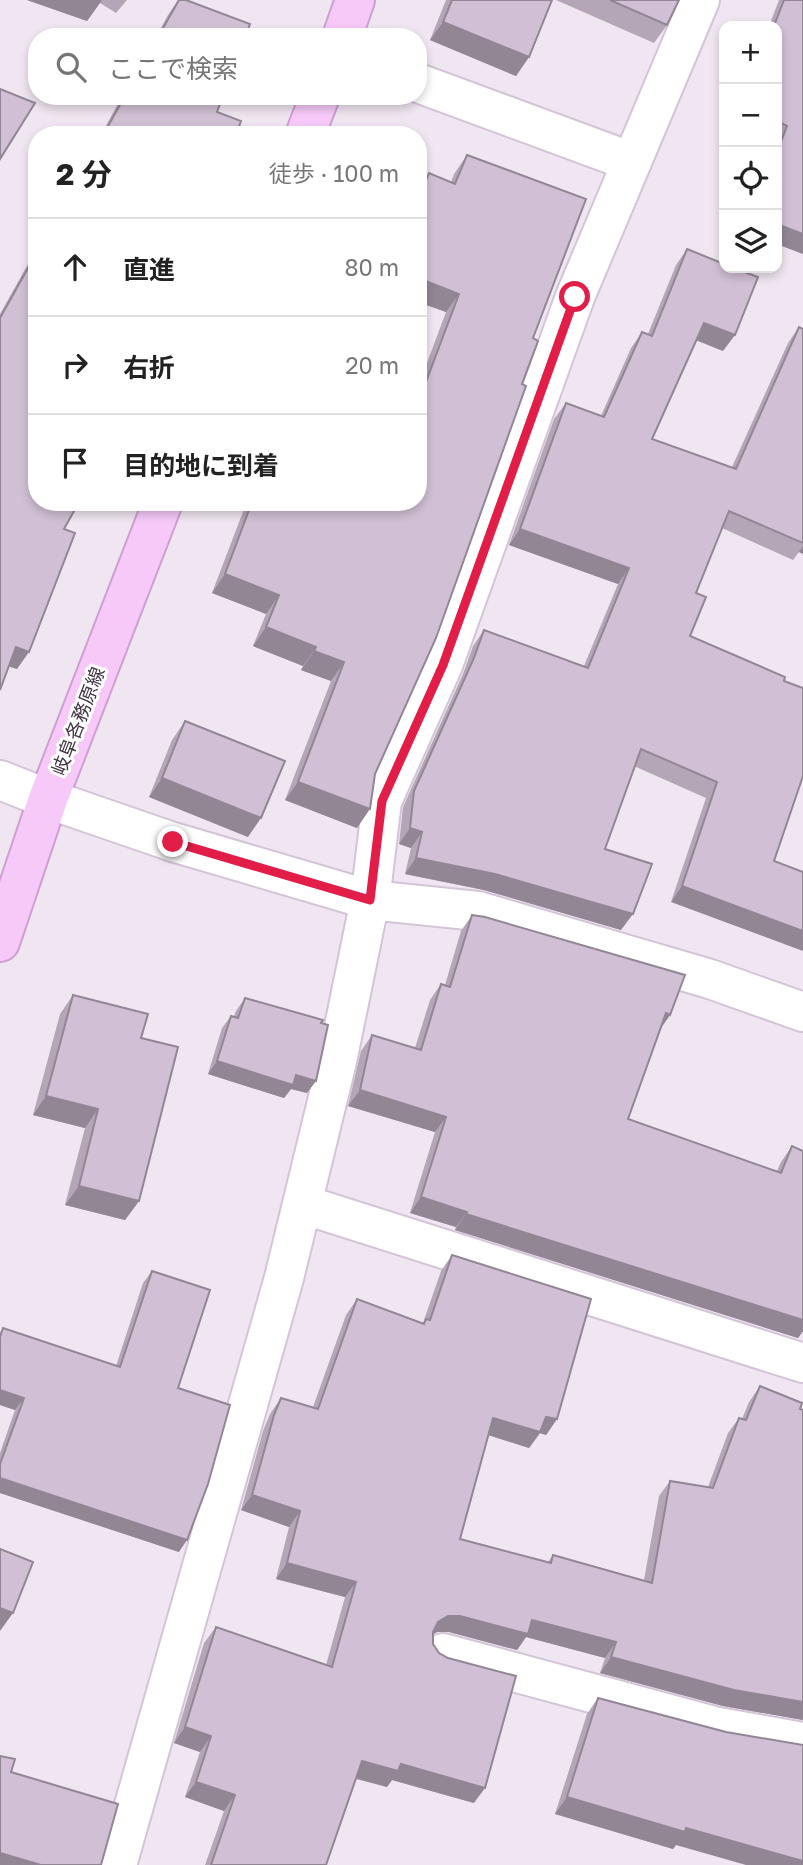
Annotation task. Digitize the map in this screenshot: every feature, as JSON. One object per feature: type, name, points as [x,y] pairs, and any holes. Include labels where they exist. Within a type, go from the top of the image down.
[{"type":"main road","points":[[345,28],[355,0]]},
{"type":"main road","points":[[308,126],[317,105]]},
{"type":"main road","name":"岐阜各務原線","points":[[0,942],[48,799],[160,511]]},
{"type":"street","points":[[117,1865],[284,1278],[337,1061],[370,900],[382,801],[443,665],[575,297],[701,0]]},
{"type":"street","points":[[427,86],[632,163]]},
{"type":"street","points":[[0,780],[173,842],[370,900],[478,911],[710,979],[803,1012]]},
{"type":"street","points":[[302,1205],[803,1363]]},
{"type":"street","points":[[443,1653],[718,1727],[803,1742]]},
{"type":"building","points":[[179,0],[186,0],[250,24],[248,28],[163,28]]},
{"type":"building","points":[[452,0],[552,0],[529,57],[443,22]]},
{"type":"building","points":[[610,0],[679,0],[667,25]]},
{"type":"building","points":[[784,0],[803,0],[803,234],[782,226],[782,139],[787,126],[782,124],[782,21],[776,21]]},
{"type":"building","points":[[0,89],[28,100],[28,105],[34,105],[0,159]]},
{"type":"building","points":[[120,105],[220,105],[217,112],[241,121],[239,126],[108,126]]},
{"type":"building","points":[[467,155],[586,199],[533,338],[538,341],[522,384],[526,386],[436,638],[375,774],[370,809],[298,782],[344,662],[314,651],[316,647],[266,627],[279,595],[225,574],[249,511],[427,511],[427,379],[459,294],[427,282],[427,178],[429,173],[455,184]]},
{"type":"building","points":[[687,249],[719,262],[719,273],[747,273],[758,277],[735,335],[704,323],[652,439],[736,469],[799,327],[803,329],[803,543],[729,511],[696,593],[706,597],[690,636],[785,677],[784,681],[803,688],[803,776],[774,861],[803,872],[803,931],[682,886],[717,782],[641,749],[605,849],[652,864],[633,914],[495,874],[416,858],[422,832],[410,828],[414,791],[484,630],[588,668],[629,568],[520,529],[566,403],[604,417],[642,332],[652,336]]},
{"type":"building","points":[[28,268],[28,511],[74,511],[64,529],[75,533],[29,652],[16,647],[0,690],[0,318]]},
{"type":"building","points":[[185,721],[285,761],[261,818],[162,778]]},
{"type":"building","points":[[472,915],[685,975],[670,1015],[666,1013],[628,1119],[781,1173],[792,1146],[803,1151],[803,1320],[466,1214],[467,1212],[421,1197],[446,1117],[360,1090],[372,1035],[421,1050],[441,984],[450,987]]},
{"type":"building","points":[[73,995],[148,1014],[141,1038],[178,1047],[139,1201],[79,1186],[98,1109],[46,1096]]},
{"type":"building","points":[[245,998],[323,1020],[321,1023],[328,1025],[316,1081],[296,1075],[293,1085],[217,1061],[231,1016],[238,1018]]},
{"type":"building","points":[[452,1255],[591,1299],[557,1419],[546,1417],[540,1432],[493,1418],[460,1539],[551,1563],[553,1555],[652,1583],[670,1481],[713,1488],[739,1418],[746,1420],[760,1386],[802,1403],[803,1702],[734,1690],[611,1657],[616,1642],[532,1620],[528,1634],[460,1616],[448,1616],[438,1622],[433,1632],[433,1644],[439,1653],[448,1658],[516,1676],[485,1788],[401,1764],[398,1771],[362,1761],[326,1865],[211,1865],[235,1795],[196,1782],[211,1736],[185,1727],[216,1627],[332,1667],[356,1582],[287,1563],[300,1511],[252,1495],[274,1415],[281,1398],[318,1409],[357,1299],[424,1324],[426,1319],[430,1320]]},
{"type":"building","points":[[152,1271],[210,1290],[178,1388],[230,1405],[208,1484],[187,1540],[0,1478],[0,1464],[24,1398],[0,1390],[0,1337],[3,1328],[120,1367]]},
{"type":"building","points":[[0,1549],[33,1562],[13,1613],[0,1608]]},
{"type":"building","points":[[598,1698],[726,1732],[803,1745],[803,1861],[686,1828],[685,1832],[567,1797]]},
{"type":"building","points":[[0,1756],[15,1759],[11,1772],[118,1804],[101,1865],[41,1865],[0,1853]]},
{"type":"route","points":[[173,842],[370,900],[382,801],[443,665],[575,297]]}]
